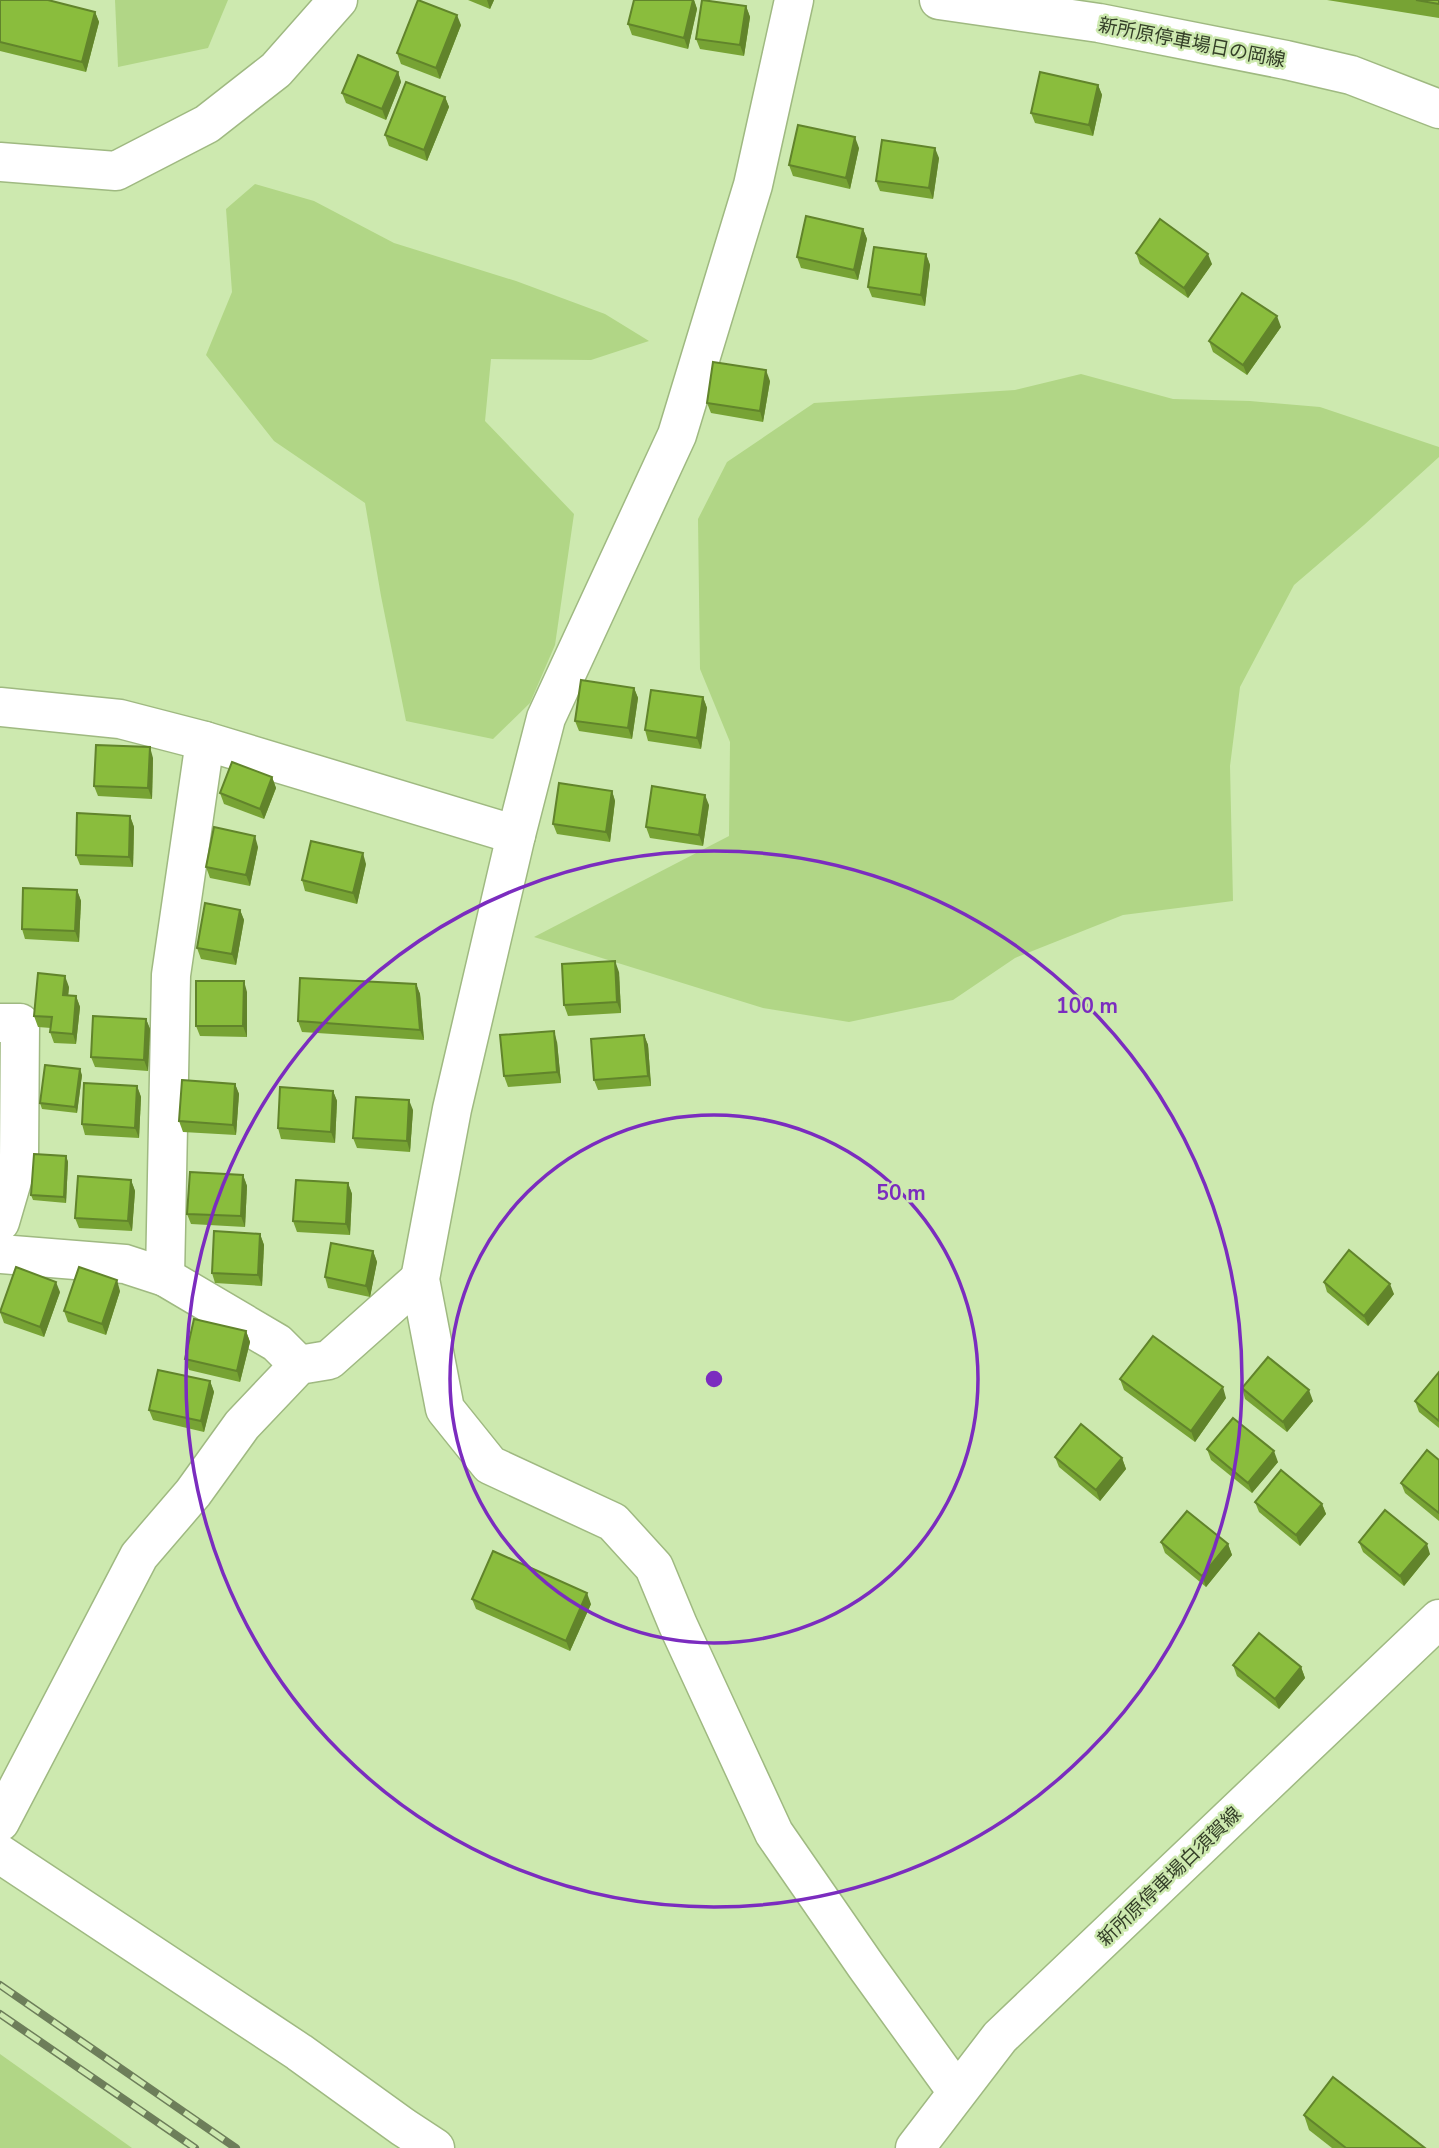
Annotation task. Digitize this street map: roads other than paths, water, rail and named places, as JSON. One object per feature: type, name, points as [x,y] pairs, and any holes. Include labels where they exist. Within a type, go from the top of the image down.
[{"type":"street","points":[[0,162],[116,171],[207,124],[276,70],[338,0]]},
{"type":"street","points":[[794,0],[753,185],[677,435],[546,718],[452,1109],[420,1279],[445,1409],[490,1465],[613,1522],[654,1567],[774,1833],[957,2092]]},
{"type":"street","name":"新所原停車場日の岡線","points":[[939,0],[1099,23],[1286,60],[1351,75],[1439,108]]},
{"type":"street","points":[[0,707],[120,719],[205,740],[516,835]]},
{"type":"street","points":[[165,1276],[171,975],[205,740]]},
{"type":"street","points":[[0,1023],[20,1023],[19,1157],[0,1222]]},
{"type":"street","points":[[0,1254],[125,1264],[165,1276],[277,1343],[299,1365]]},
{"type":"street","points":[[0,1822],[139,1556],[193,1493],[242,1425],[299,1365],[329,1360],[420,1279]]},
{"type":"street","name":"新所原停車場白須賀線","points":[[915,2148],[1000,2037],[1439,1619]]},
{"type":"street","points":[[0,1854],[299,2052],[435,2148]]},
{"type":"railway","points":[[0,1985],[236,2148]]},
{"type":"railway","points":[[0,2014],[195,2148]]}]
